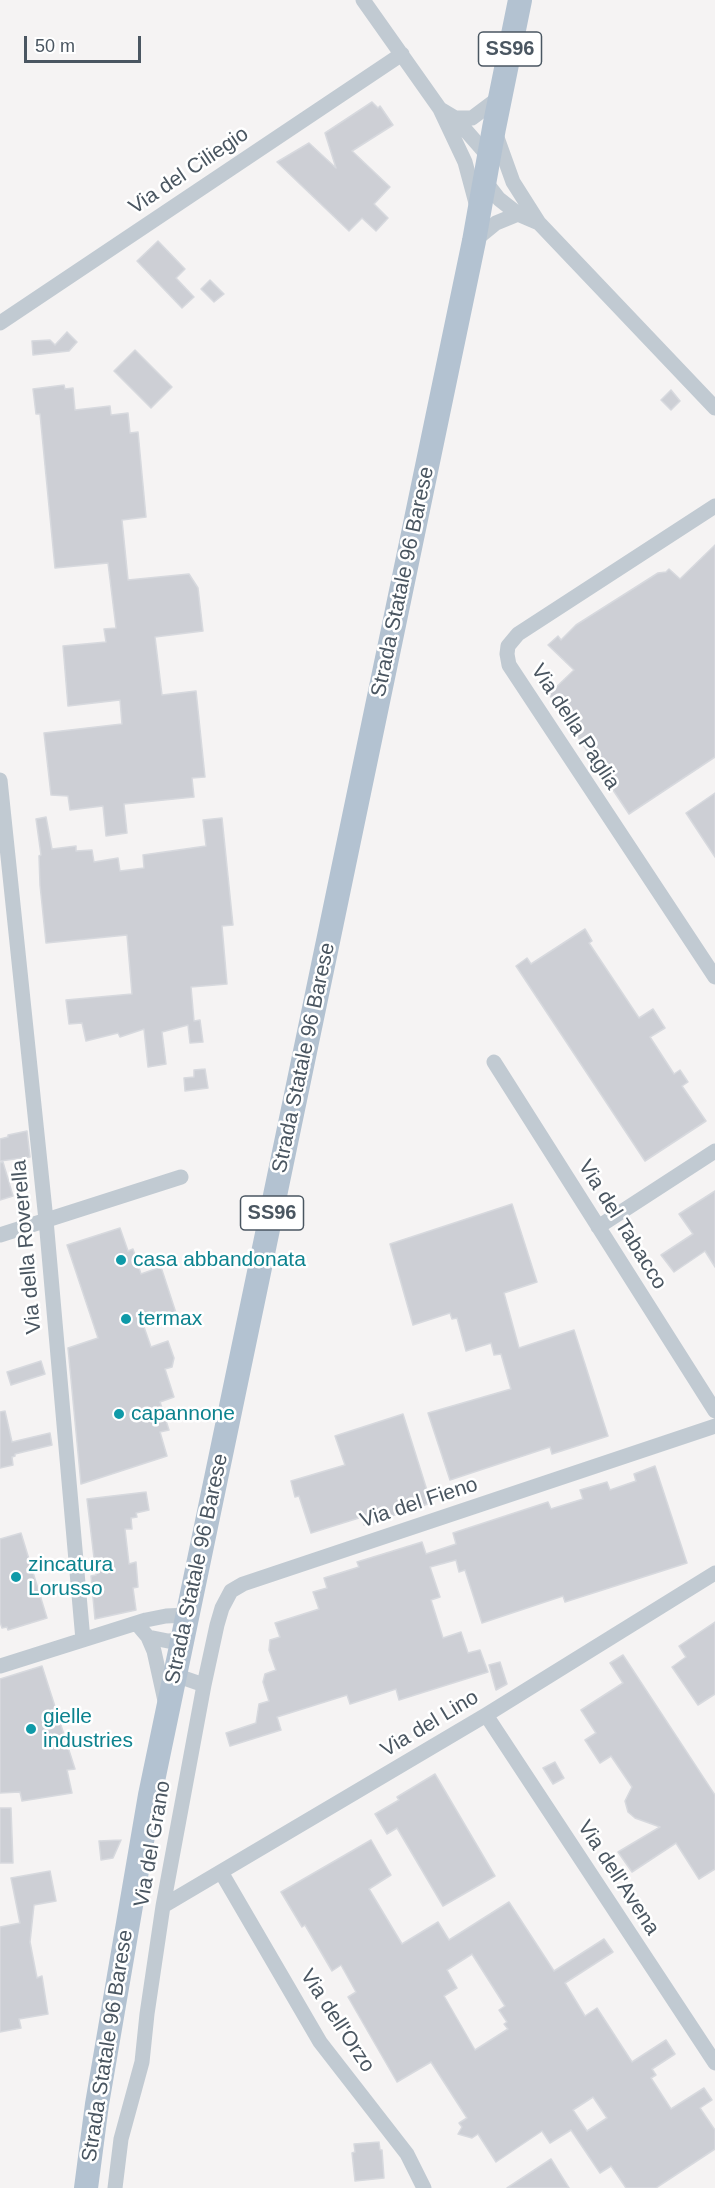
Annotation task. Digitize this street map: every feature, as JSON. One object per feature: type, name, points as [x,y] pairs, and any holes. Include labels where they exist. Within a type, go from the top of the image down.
[{"type":"main road","name":"Strada Statale 96 Barese","points":[[86,2188],[97,2104],[142,1841],[167,1714],[474,241],[520,0]]},
{"type":"street","points":[[363,0],[440,109],[465,162],[474,188],[479,215]]},
{"type":"street","name":"Via del Ciliegio","points":[[0,322],[402,54]]},
{"type":"street","points":[[455,118],[471,118],[500,97]]},
{"type":"street","points":[[440,109],[455,118],[470,138],[489,157]]},
{"type":"street","points":[[494,128],[513,182],[539,222],[715,408]]},
{"type":"street","points":[[465,162],[489,157]]},
{"type":"street","points":[[485,181],[513,182]]},
{"type":"street","points":[[485,181],[499,199],[518,214],[539,222]]},
{"type":"street","points":[[474,241],[496,223],[518,214]]},
{"type":"street","name":"Via della Paglia","points":[[715,506],[518,634],[508,646],[507,654],[509,665],[715,977]]},
{"type":"street","name":"Via della Roverella","points":[[0,780],[46,1220],[83,1640]]},
{"type":"street","name":"Via del Tabacco","points":[[494,1062],[715,1411]]},
{"type":"street","points":[[598,1227],[715,1151]]},
{"type":"street","points":[[0,1235],[181,1176]]},
{"type":"street","name":"Via del Fieno","points":[[204,1685],[222,1608],[231,1591],[243,1584],[715,1426]]},
{"type":"street","name":"Via del Lino","points":[[163,1906],[486,1715],[715,1573]]},
{"type":"street","points":[[0,1666],[137,1623],[166,1616],[188,1615]]},
{"type":"street","points":[[137,1623],[148,1637],[158,1667],[167,1714]]},
{"type":"street","points":[[148,1637],[168,1641],[182,1640]]},
{"type":"street","points":[[175,1675],[204,1685]]},
{"type":"street","name":"Via del Grano","points":[[115,2188],[121,2139],[142,2062],[163,1906],[204,1685]]},
{"type":"street","name":"Via dell'Avena","points":[[486,1715],[715,2064]]},
{"type":"street","name":"Via dell'Orzo","points":[[221,1872],[320,2042],[407,2154],[424,2188]]},
{"type":"building","points":[[372,102],[378,108],[380,106],[393,125],[352,151],[390,187],[374,204],[388,218],[376,231],[362,218],[349,231],[277,162],[309,143],[336,168],[325,133]]},
{"type":"building","points":[[158,241],[185,269],[176,278],[194,297],[182,308],[137,261]]},
{"type":"building","points":[[210,280],[224,294],[214,302],[201,289]]},
{"type":"building","points":[[67,332],[77,342],[69,351],[33,355],[32,341],[50,340],[55,345]]},
{"type":"building","points":[[135,350],[172,387],[151,408],[114,371]]},
{"type":"building","points":[[64,385],[65,389],[73,388],[75,410],[110,406],[111,415],[128,413],[130,433],[138,432],[146,517],[122,520],[128,580],[189,574],[198,588],[203,631],[155,637],[162,695],[196,691],[205,777],[192,778],[194,797],[124,804],[127,833],[106,836],[103,806],[70,810],[68,796],[51,795],[44,733],[122,724],[120,700],[68,706],[63,646],[106,642],[104,629],[116,628],[108,563],[55,568],[40,414],[36,414],[33,389]]},
{"type":"building","points":[[671,390],[680,401],[671,410],[661,400]]},
{"type":"building","points":[[715,545],[715,757],[629,814],[549,694],[574,670],[548,645],[558,636],[561,640],[576,625],[658,573],[669,569],[680,579]]},
{"type":"building","points":[[715,793],[715,857],[686,813]]},
{"type":"building","points":[[46,817],[52,849],[76,846],[76,851],[92,850],[94,862],[118,858],[120,871],[144,868],[143,855],[206,846],[203,820],[222,818],[233,925],[222,926],[227,984],[191,987],[194,1021],[200,1020],[203,1042],[190,1043],[188,1025],[162,1032],[166,1064],[148,1067],[144,1029],[120,1037],[118,1033],[86,1041],[82,1023],[69,1024],[66,1000],[132,994],[127,935],[46,943],[40,885],[39,856],[41,855],[36,819]]},
{"type":"building","points":[[585,929],[592,941],[589,943],[639,1018],[653,1009],[665,1028],[650,1037],[674,1074],[680,1070],[688,1082],[682,1086],[706,1121],[645,1161],[516,966],[527,958],[531,964]]},
{"type":"building","points":[[205,1069],[208,1088],[185,1091],[184,1078],[194,1077],[194,1070]]},
{"type":"building","points":[[27,1131],[30,1157],[0,1161],[0,1139]]},
{"type":"building","points":[[3,1162],[13,1196],[0,1200],[0,1163]]},
{"type":"building","points":[[715,1191],[715,1267],[705,1251],[674,1272],[661,1255],[693,1234],[679,1214]]},
{"type":"building","points":[[512,1204],[537,1282],[504,1293],[519,1348],[574,1330],[608,1436],[552,1454],[550,1447],[450,1480],[428,1413],[511,1389],[501,1354],[494,1355],[491,1343],[466,1351],[457,1318],[452,1319],[450,1313],[413,1325],[390,1244]]},
{"type":"building","points":[[120,1228],[128,1251],[133,1249],[141,1274],[161,1267],[176,1313],[143,1324],[151,1347],[168,1341],[174,1358],[172,1367],[165,1369],[174,1397],[160,1402],[169,1430],[160,1432],[167,1456],[81,1484],[68,1348],[98,1338],[67,1245]]},
{"type":"building","points":[[41,1361],[45,1374],[11,1385],[7,1372]]},
{"type":"building","points":[[5,1411],[12,1442],[50,1433],[52,1445],[15,1454],[12,1457],[13,1465],[0,1468],[0,1412]]},
{"type":"building","points":[[403,1414],[431,1503],[364,1525],[362,1517],[311,1533],[299,1496],[295,1497],[291,1481],[345,1465],[335,1436]]},
{"type":"building","points":[[655,1466],[687,1563],[565,1602],[563,1596],[482,1623],[465,1570],[459,1572],[456,1560],[430,1567],[440,1597],[431,1600],[443,1638],[461,1632],[468,1653],[480,1650],[488,1672],[399,1700],[396,1689],[350,1704],[347,1695],[277,1717],[281,1730],[230,1746],[226,1733],[256,1723],[259,1704],[269,1701],[263,1682],[265,1674],[276,1670],[269,1650],[270,1640],[280,1637],[275,1623],[319,1609],[313,1592],[327,1588],[324,1578],[359,1567],[357,1562],[422,1542],[426,1554],[456,1544],[453,1533],[548,1502],[551,1509],[583,1499],[580,1490],[607,1482],[610,1490],[636,1481],[634,1474]]},
{"type":"building","points":[[146,1492],[149,1510],[136,1513],[137,1517],[131,1518],[132,1529],[125,1529],[129,1564],[136,1562],[138,1587],[133,1588],[136,1610],[95,1619],[91,1576],[96,1575],[87,1499]]},
{"type":"building","name":"zincatura Lorusso","points":[[21,1533],[47,1618],[8,1630],[7,1627],[2,1628],[0,1622],[0,1539]]},
{"type":"building","points":[[715,1622],[715,1694],[698,1705],[672,1667],[686,1657],[679,1646]]},
{"type":"building","points":[[623,1655],[715,1795],[715,1869],[699,1879],[676,1843],[632,1872],[618,1852],[660,1827],[635,1818],[628,1812],[625,1801],[632,1787],[611,1756],[600,1763],[585,1740],[596,1733],[581,1710],[623,1683],[610,1663]]},
{"type":"building","points":[[500,1662],[507,1684],[496,1690],[489,1665]]},
{"type":"building","name":"gielle industries","points":[[42,1666],[75,1769],[67,1770],[72,1793],[22,1801],[20,1792],[0,1793],[0,1679]]},
{"type":"building","points":[[555,1762],[564,1778],[553,1784],[543,1768]]},
{"type":"building","points":[[435,1774],[495,1876],[443,1906],[397,1828],[387,1834],[375,1814],[399,1800],[397,1797]]},
{"type":"building","points":[[0,1808],[11,1808],[13,1863],[0,1863]]},
{"type":"building","points":[[121,1840],[113,1858],[101,1860],[99,1841]]},
{"type":"building","points":[[371,1840],[391,1875],[369,1889],[402,1944],[438,1922],[449,1940],[509,1902],[554,1971],[604,1939],[613,1952],[565,1983],[585,2016],[597,2008],[632,2062],[666,2040],[675,2054],[652,2069],[656,2075],[651,2078],[671,2109],[704,2088],[712,2100],[700,2108],[715,2130],[715,2149],[656,2188],[626,2188],[611,2166],[600,2173],[571,2130],[550,2143],[542,2131],[496,2162],[478,2134],[472,2138],[458,2134],[462,2127],[459,2123],[467,2118],[431,2062],[397,2082],[348,1997],[356,1992],[341,1965],[332,1971],[305,1925],[302,1927],[281,1892]],"holes":[[[472,1954],[505,2006],[499,2010],[507,2022],[504,2024],[508,2029],[475,2050],[444,1996],[457,1988],[447,1970]],[[593,2097],[607,2118],[587,2131],[573,2110]]]},
{"type":"building","points":[[50,1871],[56,1901],[34,1905],[30,1942],[37,1978],[42,1976],[48,2014],[19,2019],[21,2028],[0,2032],[0,1927],[20,1923],[11,1878]]},
{"type":"building","points":[[379,2142],[380,2150],[382,2150],[384,2178],[355,2181],[352,2153],[355,2152],[354,2144]]},
{"type":"building","points":[[551,2159],[569,2188],[507,2188]]},
{"type":"place","name":"casa abbandonata","points":[[121,1260]]},
{"type":"place","name":"termax","points":[[126,1319]]},
{"type":"place","name":"capannone","points":[[119,1414]]},
{"type":"place","name":"zincatura Lorusso","points":[[16,1577]]},
{"type":"place","name":"gielle industries","points":[[31,1729]]}]
